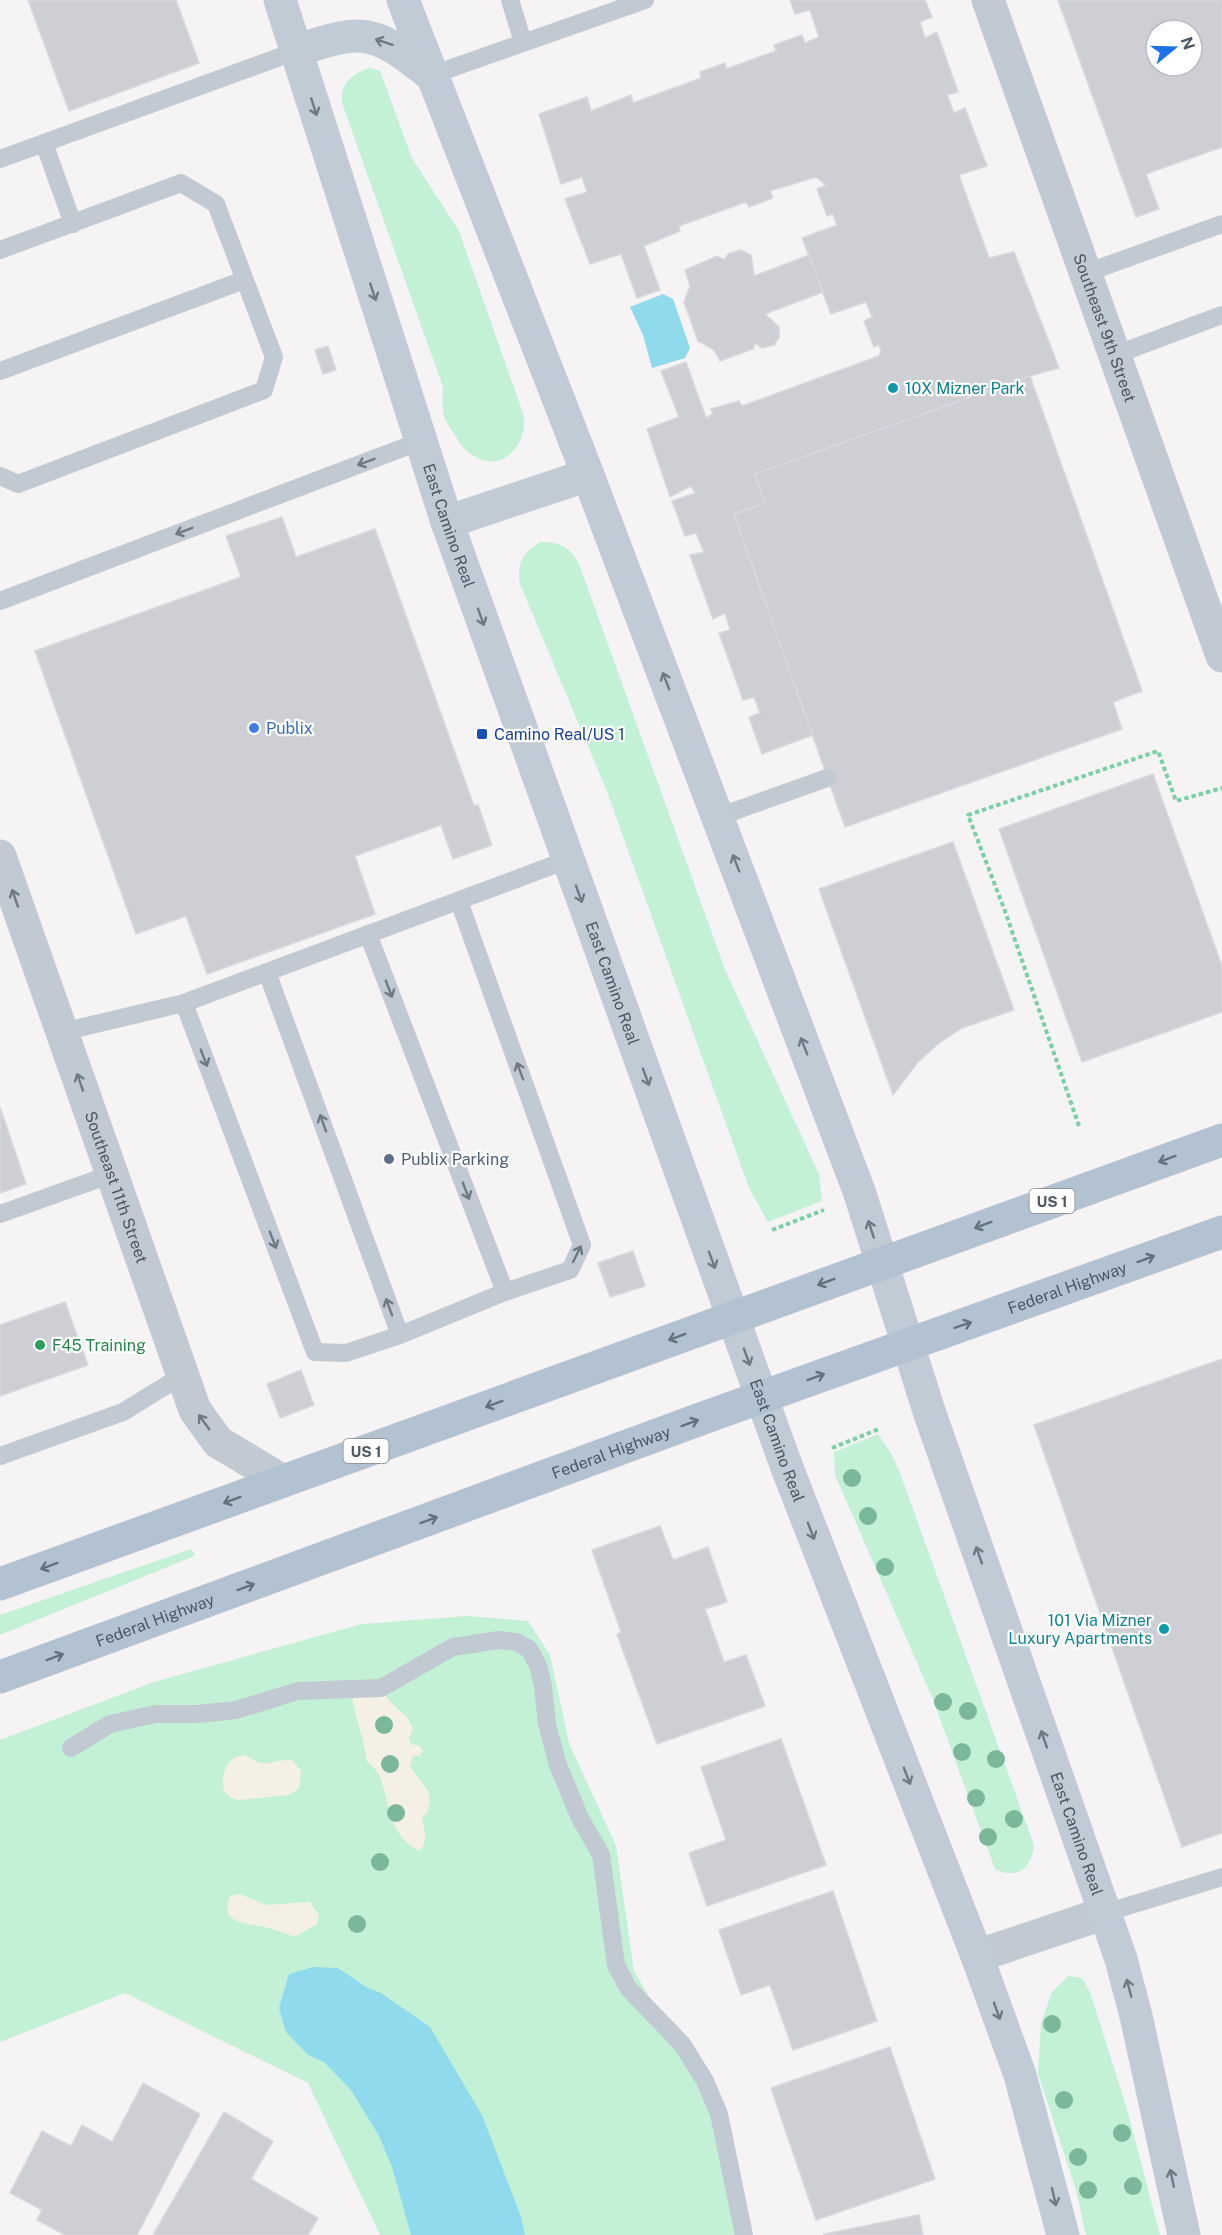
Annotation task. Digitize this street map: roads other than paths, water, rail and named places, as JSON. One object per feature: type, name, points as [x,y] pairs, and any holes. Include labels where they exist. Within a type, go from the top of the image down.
[{"type":"main road","name":"US 1","points":[[0,1584],[1222,1140]]},
{"type":"main road","name":"Federal Highway","points":[[0,1677],[761,1397],[1222,1232]]},
{"type":"street","name":"East Camino Real","points":[[280,0],[447,522],[761,1397],[977,1956],[1020,2075],[1063,2235]]},
{"type":"street","name":"East Camino Real","points":[[403,0],[588,475],[859,1191],[908,1345],[1106,1913],[1136,2016],[1184,2235]]},
{"type":"street","name":"Southeast 9th Street","points":[[988,0],[1222,656]]},
{"type":"street","points":[[296,51],[333,38],[360,34],[394,46],[432,75]]},
{"type":"street","points":[[447,522],[588,475]]},
{"type":"street","name":"Southeast 11th Street","points":[[0,856],[195,1410],[218,1442],[283,1482]]},
{"type":"street","name":"East Camino Real","points":[[977,1956],[1106,1913]]},
{"type":"lane","points":[[510,0],[523,42]]},
{"type":"lane","points":[[432,75],[523,42],[590,9],[645,0]]},
{"type":"lane","points":[[0,159],[296,51]]},
{"type":"lane","points":[[44,143],[73,224]]},
{"type":"lane","points":[[0,250],[181,183],[216,204],[274,357],[264,390],[18,484],[0,476]]},
{"type":"lane","points":[[1086,273],[1222,224]]},
{"type":"lane","points":[[0,371],[244,279]]},
{"type":"lane","points":[[1115,355],[1222,315]]},
{"type":"lane","points":[[0,601],[420,441]]},
{"type":"lane","points":[[718,817],[827,778]]},
{"type":"lane","points":[[62,1032],[184,1003],[567,860]]},
{"type":"lane","points":[[184,1003],[315,1352],[346,1353],[400,1335],[505,1292],[570,1270],[582,1245],[459,901]]},
{"type":"lane","points":[[368,934],[505,1292]]},
{"type":"lane","points":[[267,972],[400,1335]]},
{"type":"lane","points":[[0,1214],[112,1174]]},
{"type":"lane","points":[[0,1456],[123,1412],[183,1375]]},
{"type":"lane","points":[[71,1748],[110,1724],[156,1714],[198,1714],[236,1710],[298,1691],[381,1688],[453,1647],[499,1640],[516,1642],[529,1650],[540,1675],[547,1724],[558,1765],[580,1818],[601,1855],[616,1965],[628,1988],[682,2044],[705,2081],[719,2114],[744,2235]]},
{"type":"lane","points":[[1106,1913],[1222,1876]]},
{"type":"water","points":[[663,294],[673,299],[690,348],[685,358],[652,368],[643,335],[630,307]]},
{"type":"water","points":[[313,1967],[338,1968],[366,1987],[381,1993],[430,2027],[482,2115],[520,2214],[525,2235],[411,2235],[392,2167],[379,2136],[351,2090],[324,2062],[308,2055],[286,2032],[279,2008],[289,1974]]},
{"type":"place","name":"10X Mizner Park","points":[[893,388]]},
{"type":"place","name":"Publix","points":[[254,728]]},
{"type":"place","name":"Camino Real/US 1","points":[[482,734]]},
{"type":"place","name":"Publix Parking","points":[[389,1159]]},
{"type":"place","name":"F45 Training","points":[[40,1345]]},
{"type":"place","name":"101 Via Mizner Luxury Apartments","points":[[1164,1629]]}]
